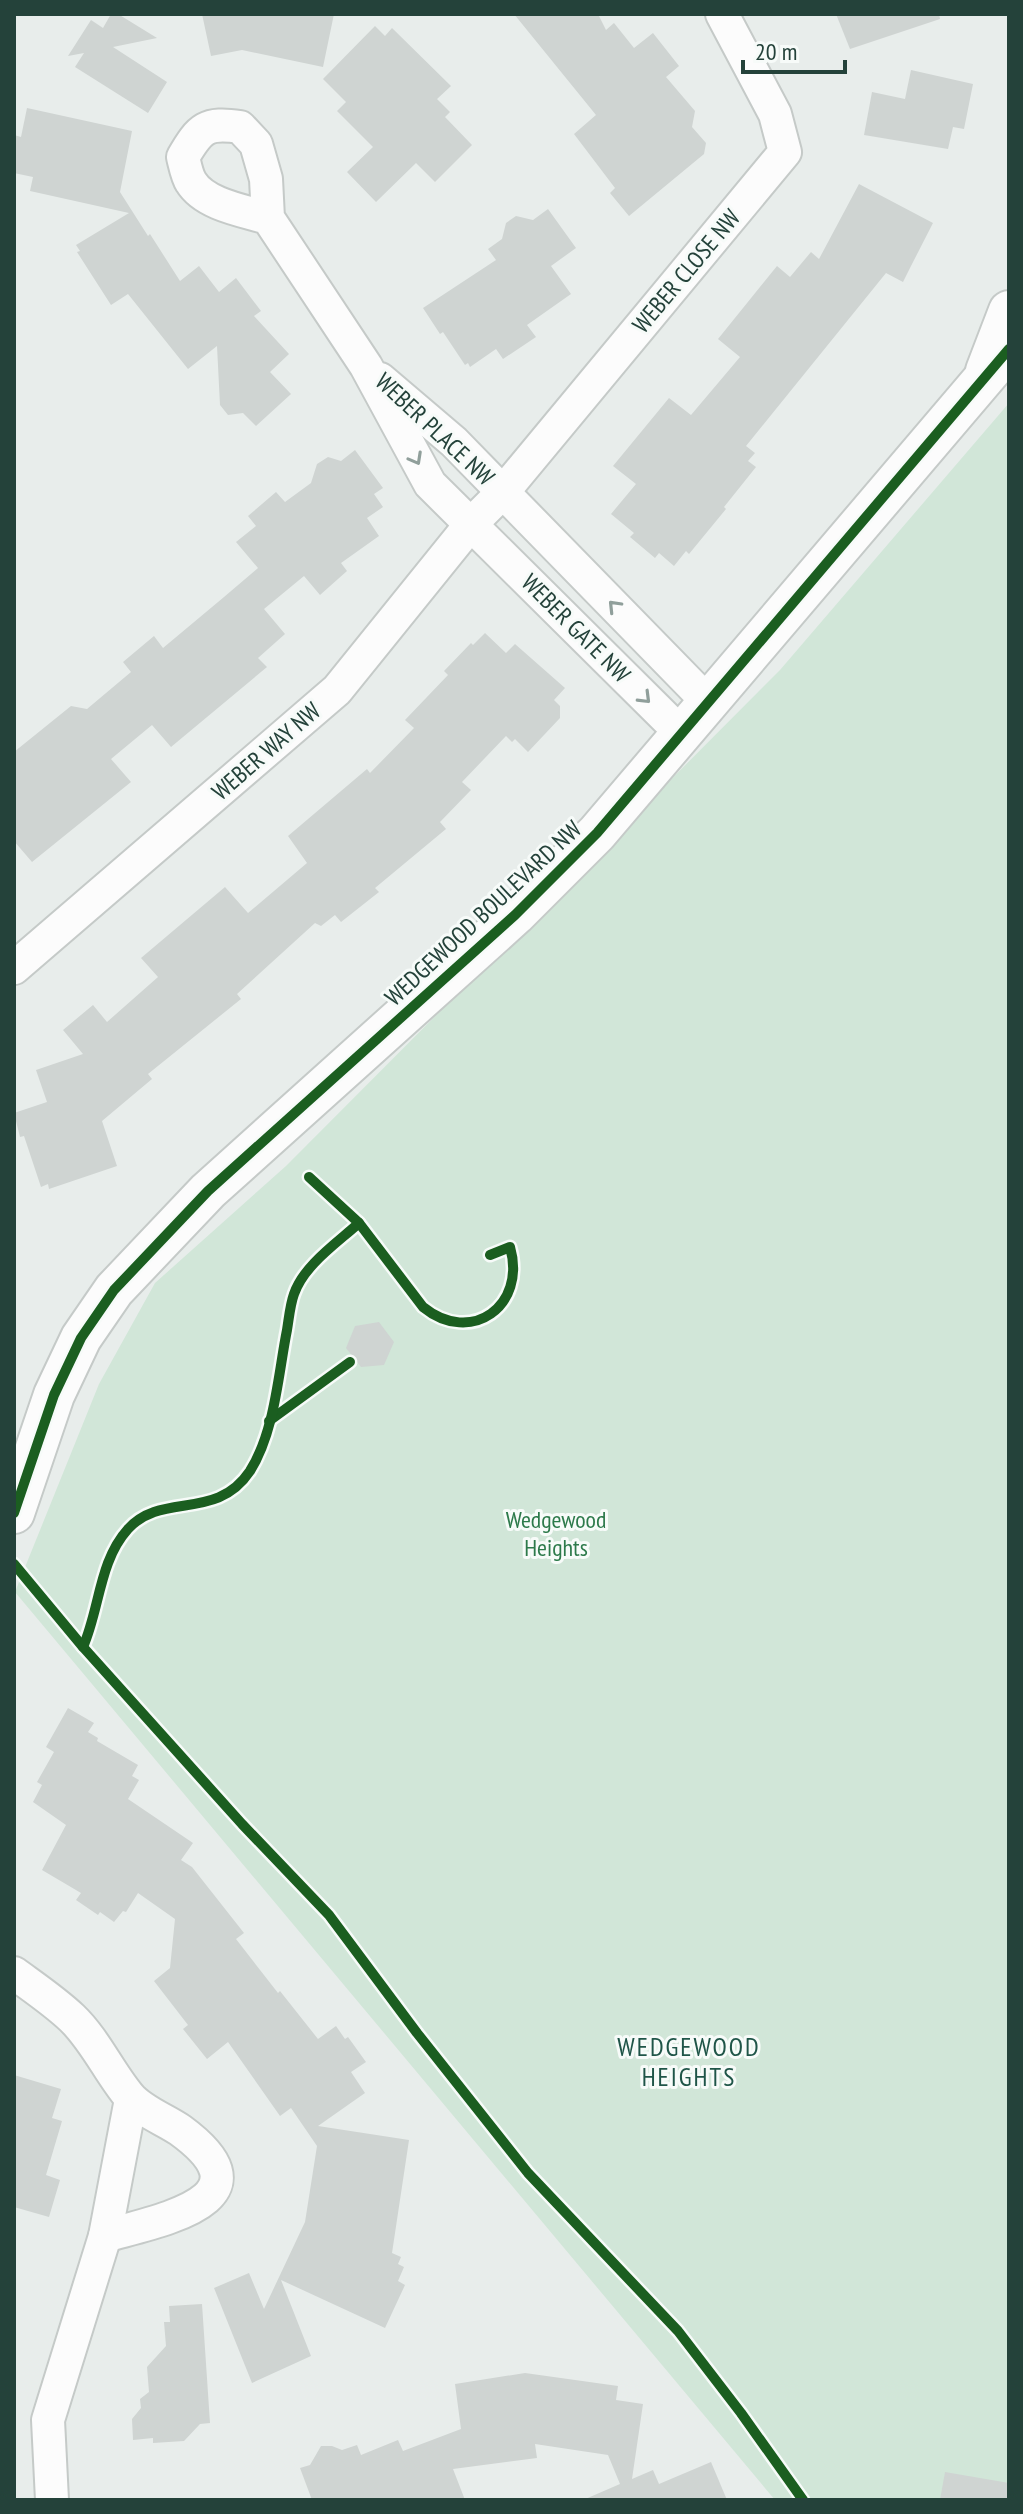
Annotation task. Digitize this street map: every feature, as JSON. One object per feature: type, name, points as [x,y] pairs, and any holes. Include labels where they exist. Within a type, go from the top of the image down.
[{"type":"street","name":"WEBER CLOSE NW","points":[[488,508],[785,152],[775,114],[722,14]]},
{"type":"street","name":"WEBER PLACE NW","points":[[268,218],[366,366],[430,484],[488,508]]},
{"type":"street","points":[[983,380],[1009,311]]},
{"type":"street","name":"WEDGEWOOD BOULEVARD NW","points":[[14,1513],[54,1395],[81,1338],[114,1290],[208,1191],[515,915],[597,833],[1009,349]]},
{"type":"street","name":"WEBER PLACE NW","points":[[366,366],[454,442],[488,508]]},
{"type":"street","name":"WEBER GATE NW","points":[[488,508],[708,702]]},
{"type":"street","name":"WEBER GATE NW","points":[[488,508],[681,733]]},
{"type":"street","name":"WEBER WAY NW","points":[[14,968],[337,690],[488,508]]},
{"type":"street","points":[[20,1981],[72,2018],[131,2099],[201,2147],[213,2160],[216,2177],[214,2190],[201,2205],[105,2236]]},
{"type":"street","points":[[52,2500],[48,2420],[105,2236],[131,2099]]},
{"type":"green space","name":"Wedgewood Heights","points":[[1009,403],[1009,2500],[775,2500],[15,1592],[99,1384],[155,1283],[286,1166],[780,670]]},
{"type":"building","points":[[111,14],[118,14],[157,38],[113,47],[167,82],[148,113],[75,67],[84,53],[68,56],[91,20],[103,28]]},
{"type":"building","points":[[202,14],[334,14],[323,67],[242,50],[211,56]]},
{"type":"building","points":[[514,14],[598,14],[606,30],[614,23],[634,48],[653,33],[679,66],[666,77],[695,111],[692,127],[706,143],[704,154],[629,216],[610,193],[615,188],[574,134],[596,115]]},
{"type":"building","points":[[836,14],[939,14],[940,19],[850,49]]},
{"type":"building","points":[[375,26],[385,36],[392,28],[451,86],[437,99],[450,112],[445,117],[472,145],[435,182],[416,163],[376,202],[347,172],[373,147],[337,111],[346,102],[323,79]]},
{"type":"building","points":[[911,70],[973,84],[964,129],[953,127],[948,149],[864,135],[872,92],[905,99]]},
{"type":"building","points":[[27,108],[132,131],[120,192],[148,236],[150,234],[180,281],[199,266],[219,292],[236,278],[261,311],[254,316],[289,354],[270,372],[291,394],[256,426],[243,413],[228,415],[220,405],[217,346],[188,369],[128,294],[111,305],[77,252],[80,251],[76,245],[129,213],[30,191],[33,177],[14,173],[14,135],[21,137]]},
{"type":"building","points":[[859,184],[933,223],[903,282],[886,273],[746,446],[755,453],[748,461],[756,467],[689,554],[686,551],[674,566],[659,553],[655,558],[630,537],[634,533],[611,514],[636,484],[613,466],[669,398],[691,415],[740,357],[718,339],[777,266],[790,277],[811,252],[819,259]]},
{"type":"building","points":[[548,209],[576,248],[551,266],[571,294],[527,325],[536,337],[503,359],[496,349],[470,367],[468,363],[465,365],[423,308],[496,260],[488,249],[502,239],[506,223],[516,216],[533,220]]},
{"type":"building","points":[[355,450],[383,488],[374,494],[383,507],[367,518],[379,536],[341,563],[347,571],[320,595],[304,576],[264,609],[285,634],[258,658],[267,667],[171,747],[152,725],[111,759],[131,782],[32,862],[14,841],[14,752],[71,706],[87,709],[131,672],[123,662],[154,636],[163,648],[258,568],[236,542],[256,526],[248,516],[276,492],[285,502],[311,483],[317,464],[328,457],[341,461]]},
{"type":"building","points":[[485,633],[506,653],[515,644],[565,688],[554,700],[560,706],[560,718],[528,752],[515,739],[512,742],[506,736],[462,782],[471,790],[440,822],[446,829],[375,888],[379,892],[341,922],[335,915],[321,926],[315,923],[237,994],[241,999],[148,1074],[152,1079],[102,1121],[117,1166],[49,1189],[48,1184],[41,1187],[24,1136],[20,1137],[14,1113],[47,1102],[36,1070],[83,1054],[63,1030],[93,1005],[107,1022],[158,977],[141,958],[225,887],[248,913],[307,863],[288,836],[367,769],[370,773],[414,728],[405,720],[448,675],[444,671]]},
{"type":"building","points":[[379,1322],[394,1342],[384,1365],[361,1367],[346,1348],[355,1326]]},
{"type":"building","points":[[68,1708],[94,1723],[88,1732],[98,1738],[97,1741],[138,1765],[132,1776],[139,1780],[128,1799],[193,1843],[181,1860],[192,1867],[244,1933],[236,1939],[278,1993],[280,1991],[318,2039],[336,2026],[366,2062],[351,2072],[365,2093],[318,2126],[409,2140],[392,2253],[401,2257],[398,2264],[404,2267],[398,2281],[405,2285],[385,2328],[281,2280],[311,2356],[252,2383],[214,2288],[249,2273],[264,2309],[305,2222],[317,2146],[291,2108],[280,2116],[228,2042],[207,2059],[183,2029],[188,2025],[154,1981],[170,1968],[175,1919],[138,1893],[126,1912],[123,1911],[114,1922],[76,1900],[81,1893],[42,1870],[66,1825],[33,1802],[42,1785],[37,1782],[54,1752],[46,1747]]},
{"type":"building","points":[[14,2075],[61,2089],[52,2118],[62,2121],[46,2175],[60,2180],[49,2217],[14,2207]]},
{"type":"building","points":[[202,2304],[210,2423],[200,2424],[184,2441],[153,2443],[153,2438],[133,2440],[132,2419],[141,2408],[140,2399],[149,2392],[147,2367],[166,2346],[164,2322],[170,2322],[169,2306]]},
{"type":"building","points":[[525,2373],[618,2386],[616,2400],[643,2404],[632,2479],[653,2470],[659,2484],[711,2462],[727,2500],[583,2500],[620,2484],[608,2455],[535,2444],[537,2458],[453,2469],[465,2500],[312,2500],[300,2468],[310,2465],[321,2446],[342,2450],[357,2445],[361,2455],[398,2440],[403,2451],[461,2429],[455,2384]]},
{"type":"building","points":[[945,2472],[1009,2483],[1009,2500],[940,2500]]},
{"type":"cycle path","points":[[14,1513],[54,1395],[81,1338],[114,1290],[208,1191],[515,915],[597,833],[1009,349]]},
{"type":"cycle path","points":[[83,1647],[111,1555],[128,1529],[157,1511],[221,1496],[236,1487],[250,1471],[258,1455],[274,1402],[294,1294],[313,1264],[359,1223],[309,1177]]},
{"type":"cycle path","points":[[359,1223],[423,1307],[441,1318],[459,1322],[476,1321],[491,1314],[503,1302],[510,1287],[513,1268],[510,1247],[490,1255]]},
{"type":"cycle path","points":[[269,1421],[350,1362]]},
{"type":"cycle path","points":[[14,1564],[83,1647],[242,1824],[329,1915],[528,2173],[678,2331],[803,2500]]},
{"type":"district","name":"WEDGEWOOD HEIGHTS","points":[[689,2061]]}]
